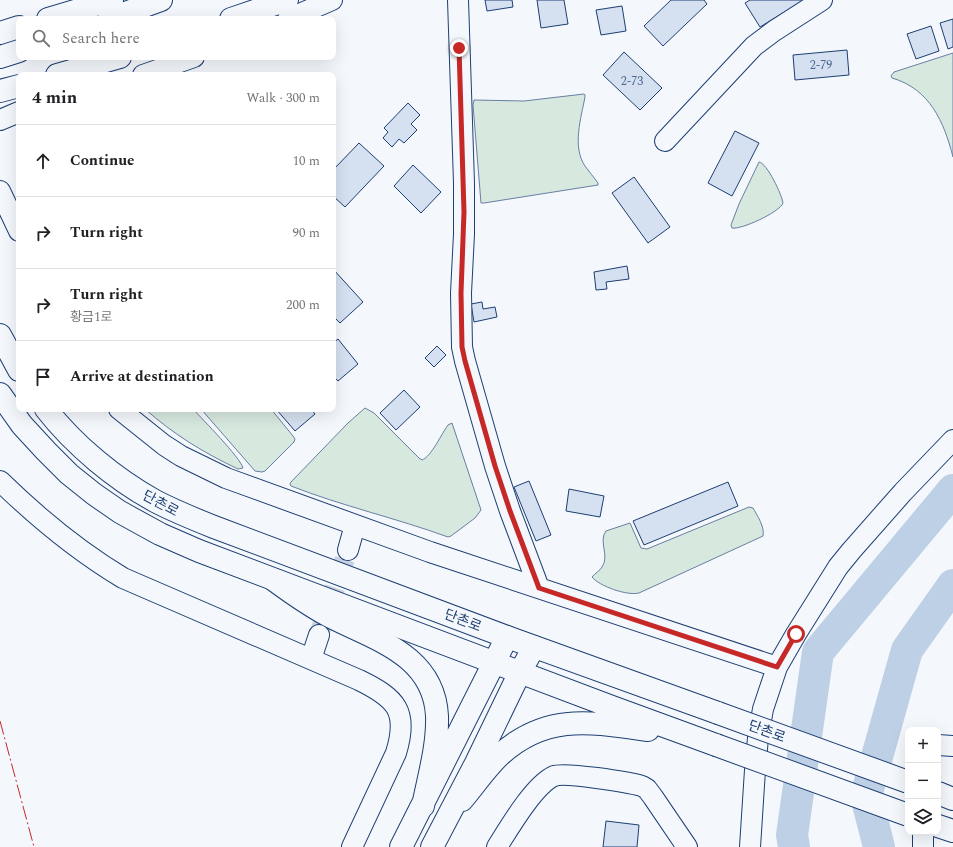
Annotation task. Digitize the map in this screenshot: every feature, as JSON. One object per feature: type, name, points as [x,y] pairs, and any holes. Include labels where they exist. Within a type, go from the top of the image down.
[{"type":"main road","points":[[58,16],[112,0]]},
{"type":"main road","points":[[117,16],[161,0]]},
{"type":"main road","points":[[240,16],[287,0]]},
{"type":"main road","points":[[0,33],[16,29]]},
{"type":"main road","points":[[0,57],[16,52]]},
{"type":"main road","points":[[68,72],[110,60]]},
{"type":"main road","points":[[0,91],[16,87]]},
{"type":"main road","points":[[0,335],[16,364]]},
{"type":"main road","name":"단촌로","points":[[0,394],[22,425],[69,474],[120,512],[166,537],[274,580],[520,672]]},
{"type":"main road","name":"단촌로","points":[[49,412],[73,439],[95,459],[128,484],[155,501],[214,528],[507,638],[905,781]]},
{"type":"main road","points":[[274,580],[308,605],[401,652],[416,665],[425,677],[432,689],[436,702],[437,730],[422,806]]},
{"type":"main road","points":[[401,847],[507,638]]},
{"type":"main road","points":[[432,847],[534,647]]},
{"type":"main road","points":[[520,672],[905,814]]},
{"type":"main road","points":[[448,816],[499,756],[518,741],[536,731],[555,725],[576,723],[608,724],[692,736]]},
{"type":"lane","points":[[295,16],[332,0]]},
{"type":"lane","points":[[458,0],[464,212],[461,293],[462,347],[495,466],[539,588]]},
{"type":"lane","points":[[665,141],[754,46],[774,31],[822,0]]},
{"type":"lane","points":[[152,72],[186,60]]},
{"type":"lane","points":[[0,120],[16,113]]},
{"type":"lane","points":[[0,191],[16,225]]},
{"type":"lane","points":[[123,412],[164,445],[199,466],[226,478],[430,552],[777,667]]},
{"type":"lane","points":[[750,847],[758,738],[763,709],[777,667],[820,594],[842,562],[903,492],[953,440]]},
{"type":"lane","points":[[0,482],[22,503],[60,534],[96,562],[123,578],[311,659],[379,690],[390,699],[398,709],[401,722],[401,737],[396,753],[352,847]]},
{"type":"lane","points":[[348,550],[355,525]]},
{"type":"lane","points":[[311,659],[319,635]]},
{"type":"lane","points":[[941,745],[953,746]]},
{"type":"lane","points":[[497,847],[528,801],[547,781],[562,774],[642,786],[650,793],[687,847]]},
{"type":"lane","points":[[923,835],[923,847]]},
{"type":"shaded area","points":[[953,53],[953,157],[945,131],[933,108],[916,90],[905,83],[892,78],[891,76],[894,72]]},
{"type":"shaded area","points":[[584,94],[585,97],[578,141],[579,150],[585,166],[598,185],[481,203],[473,105],[474,100],[524,101]]},
{"type":"shaded area","points":[[759,162],[770,173],[783,203],[775,211],[760,220],[737,228],[732,228],[731,225],[739,204]]},
{"type":"shaded area","points":[[365,408],[374,413],[422,460],[429,454],[448,425],[452,423],[481,510],[475,518],[448,537],[330,500],[291,486],[291,482],[348,423]]},
{"type":"shaded area","points":[[149,412],[196,412],[228,447],[243,468],[238,469],[201,450],[167,427]]},
{"type":"shaded area","points":[[204,412],[273,412],[295,439],[294,442],[265,471],[255,471]]},
{"type":"shaded area","points":[[749,507],[753,508],[760,521],[763,529],[763,536],[639,593],[634,594],[614,590],[601,584],[592,577],[604,563],[605,553],[603,539],[606,531],[630,523],[641,548],[647,549]]},
{"type":"building","points":[[485,0],[512,0],[513,7],[487,11]]},
{"type":"building","points":[[537,0],[564,0],[568,24],[541,28]]},
{"type":"building","points":[[671,0],[704,0],[707,4],[663,46],[644,26]]},
{"type":"building","points":[[750,0],[804,0],[760,27],[745,3]]},
{"type":"building","points":[[622,6],[626,31],[601,35],[596,10]]},
{"type":"building","points":[[953,19],[953,47],[948,49],[940,23]]},
{"type":"building","points":[[931,26],[939,51],[916,59],[907,34]]},
{"type":"building","points":[[847,50],[849,75],[795,80],[793,55]]},
{"type":"building","points":[[624,52],[662,88],[640,110],[603,75]]},
{"type":"building","points":[[408,103],[420,115],[411,124],[417,130],[404,143],[399,139],[392,147],[383,138],[388,132],[384,128]]},
{"type":"building","points":[[735,131],[759,143],[732,196],[708,183]]},
{"type":"building","points":[[359,143],[384,166],[345,207],[336,199],[336,167]]},
{"type":"building","points":[[413,165],[441,192],[421,213],[394,186]]},
{"type":"building","points":[[634,177],[670,227],[648,243],[612,193]]},
{"type":"building","points":[[627,266],[629,279],[606,282],[607,289],[596,290],[594,272]]},
{"type":"building","points":[[336,272],[363,302],[340,323],[336,319]]},
{"type":"building","points":[[482,302],[483,309],[495,307],[497,317],[474,322],[471,304]]},
{"type":"building","points":[[338,339],[358,364],[338,381],[336,379],[336,341]]},
{"type":"building","points":[[437,346],[446,355],[434,367],[425,358]]},
{"type":"building","points":[[404,390],[420,407],[396,430],[380,413]]},
{"type":"building","points":[[279,412],[313,412],[315,414],[295,431]]},
{"type":"building","points":[[529,481],[551,535],[536,541],[514,487]]},
{"type":"building","points":[[728,482],[738,506],[644,545],[633,521]]},
{"type":"building","points":[[569,489],[604,496],[600,517],[566,511]]},
{"type":"building","points":[[606,821],[639,825],[637,847],[603,847]]},
{"type":"waterway","points":[[794,847],[792,835],[818,652],[953,490]]},
{"type":"waterway","points":[[879,847],[866,796],[907,650],[953,585]]},
{"type":"tunnel","points":[[319,635],[348,550]]},
{"type":"power","points":[[0,721],[34,847]]},
{"type":"route","points":[[459,48],[460,111],[464,183],[464,234],[461,274],[462,347],[495,466],[539,588],[777,667],[796,634]]}]
